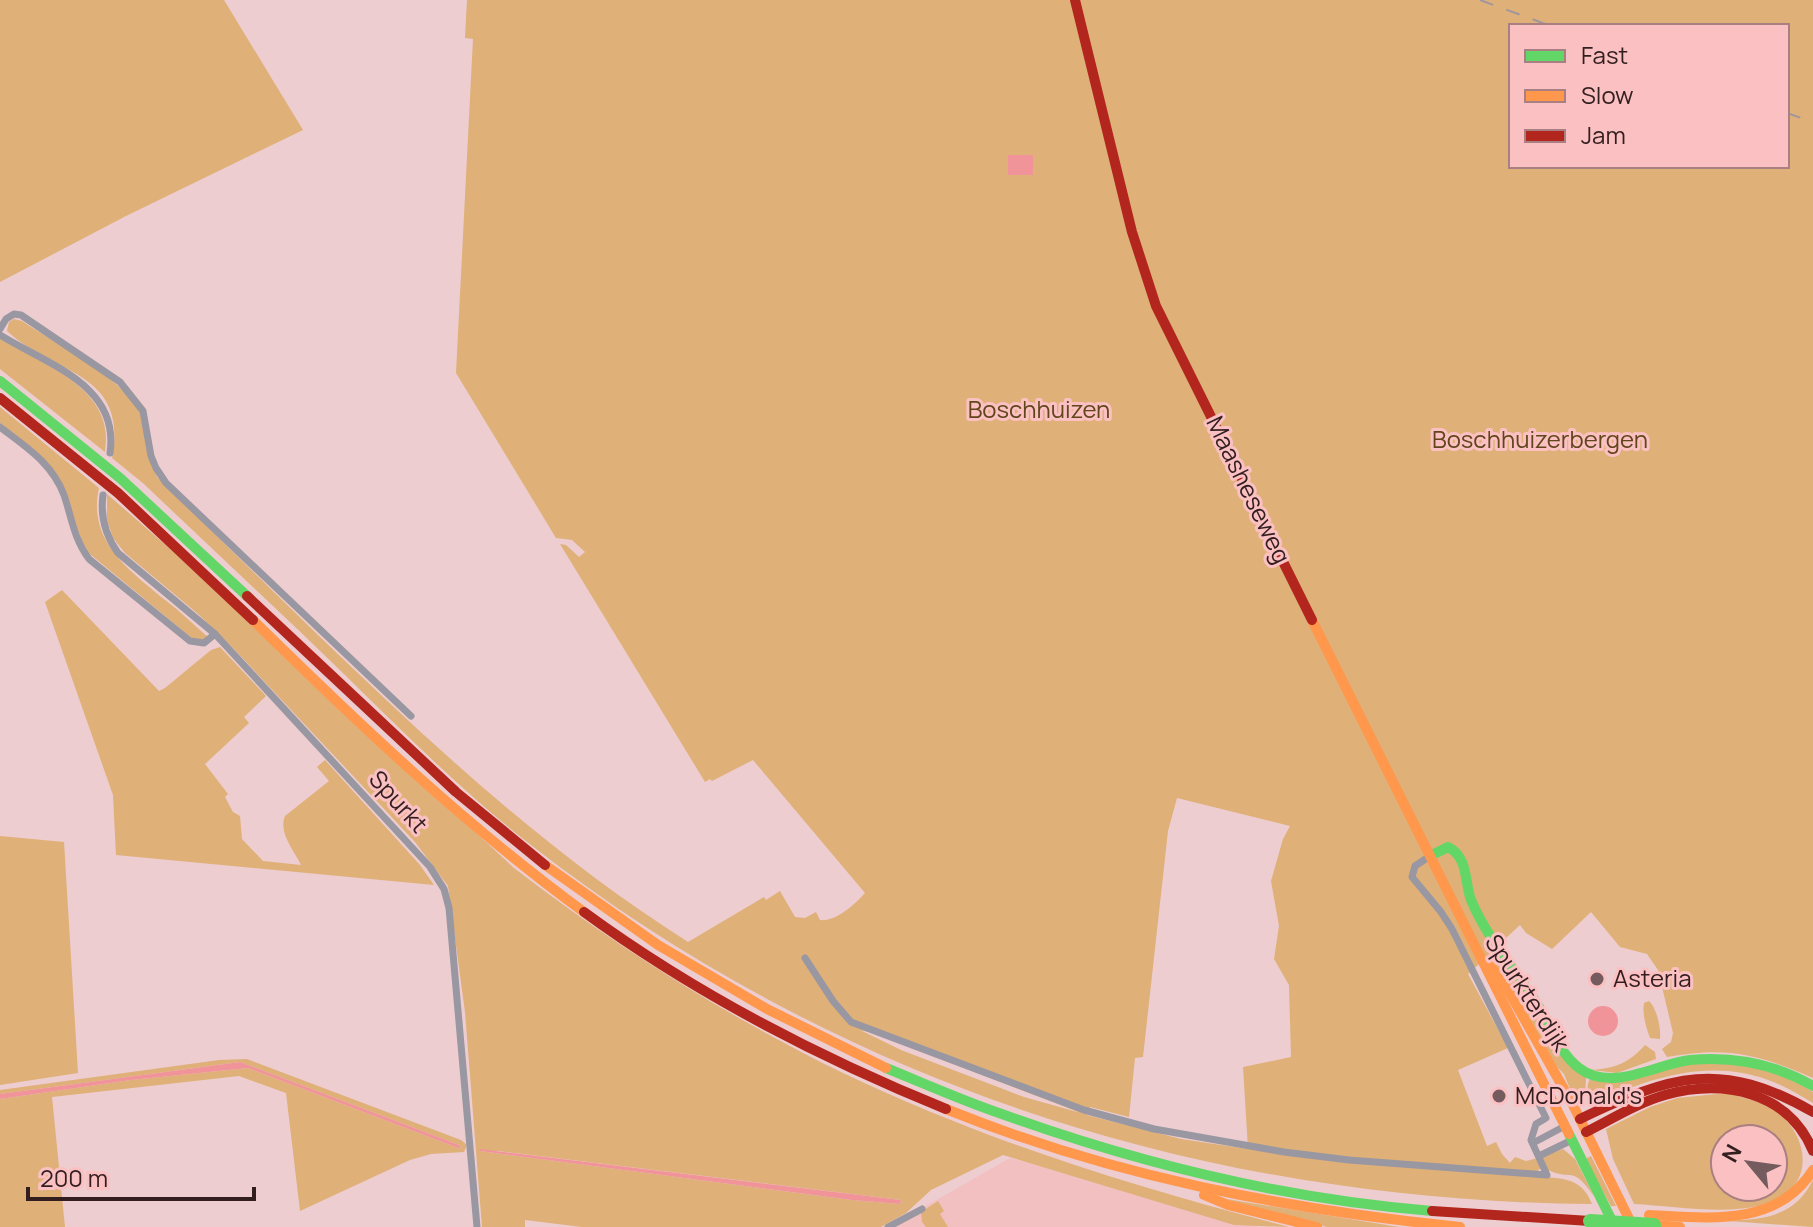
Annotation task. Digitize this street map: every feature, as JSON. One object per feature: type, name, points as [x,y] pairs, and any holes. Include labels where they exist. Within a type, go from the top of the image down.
[{"type":"main road","name":"Maasheseweg","points":[[1075,0],[1132,232],[1156,306],[1615,1227]]},
{"type":"main road","points":[[0,381],[104,462],[160,511],[457,793],[531,854],[665,950],[847,1051],[968,1103],[1133,1157],[1208,1176],[1369,1204],[1568,1219],[1746,1219],[1765,1217],[1792,1204],[1809,1183],[1813,1170]]},
{"type":"main road","points":[[0,398],[87,466],[167,536],[447,804],[579,911],[652,961],[762,1026],[920,1099],[1061,1150],[1174,1182],[1325,1211],[1460,1227]]},
{"type":"main road","name":"Spurkterdijk","points":[[1430,856],[1448,847],[1459,853],[1477,915],[1501,955],[1536,1002],[1571,1061],[1589,1074],[1609,1079],[1673,1063],[1732,1060],[1789,1073],[1813,1086]]},
{"type":"main road","name":"Maasheseweg","points":[[1482,957],[1501,978],[1583,1125],[1633,1227]]},
{"type":"main road","points":[[1569,1133],[1623,1097],[1661,1083],[1720,1077],[1771,1089],[1813,1112]]},
{"type":"main road","points":[[1583,1125],[1665,1094],[1696,1090],[1731,1091],[1766,1100],[1783,1109],[1805,1130],[1813,1151]]},
{"type":"main road","points":[[1174,1182],[1228,1205],[1317,1227]]},
{"type":"main road","points":[[1652,1220],[1680,1227]]},
{"type":"street","points":[[110,453],[110,420],[98,398],[74,378],[0,332],[6,319],[14,314],[21,315],[120,382],[143,411],[151,456],[166,483],[411,716]]},
{"type":"street","points":[[0,427],[47,463],[64,497],[79,545],[89,559],[190,641],[204,643],[215,634]]},
{"type":"street","name":"Spurkt","points":[[103,495],[102,518],[108,539],[118,553],[215,634],[420,855],[444,889],[449,908],[477,1227]]},
{"type":"street","points":[[805,958],[851,1022],[1084,1110],[1154,1129],[1227,1143],[1349,1160],[1547,1175],[1533,1143],[1532,1132],[1536,1124],[1546,1118],[1452,929],[1412,877],[1415,866],[1430,856]]},
{"type":"street","points":[[1533,1143],[1569,1133]]},
{"type":"street","points":[[1539,1156],[1569,1133]]},
{"type":"street","points":[[888,1227],[922,1209]]},
{"type":"shaded area","points":[[1008,155],[1033,155],[1033,175],[1008,175]]},
{"type":"shaded area","points":[[1603,1006],[1614,1010],[1618,1021],[1614,1032],[1603,1036],[1592,1032],[1588,1021],[1592,1010]]},
{"type":"shaded area","points":[[240,1062],[459,1145],[461,1149],[248,1068],[131,1080],[0,1099],[0,1094]]},
{"type":"shaded area","points":[[479,1149],[901,1200],[900,1204],[852,1200]]},
{"type":"shaded area","points":[[1010,1158],[1259,1227],[889,1227]]},
{"type":"green space","points":[[0,0],[224,0],[303,130],[126,216],[0,282]]},
{"type":"green space","name":"Boschhuizen","points":[[467,0],[1813,0],[1813,1078],[1742,1054],[1707,1052],[1667,1057],[1662,1049],[1671,1042],[1673,1033],[1658,970],[1647,954],[1620,947],[1591,912],[1552,949],[1526,933],[1520,925],[1494,949],[1552,1036],[1586,1077],[1585,1098],[1574,1099],[1564,1074],[1489,955],[1468,974],[1508,1048],[1458,1070],[1487,1146],[1496,1142],[1510,1163],[1515,1157],[1526,1161],[1538,1158],[1541,1168],[1531,1176],[1575,1183],[1592,1204],[1448,1198],[1306,1180],[1167,1152],[1031,1113],[899,1063],[772,1002],[649,929],[531,845],[435,763],[144,484],[112,458],[114,429],[109,408],[99,391],[84,378],[26,346],[7,331],[9,322],[14,319],[22,321],[87,362],[120,388],[140,411],[157,477],[405,718],[541,836],[638,908],[688,942],[764,897],[766,900],[780,891],[795,917],[805,918],[816,912],[820,920],[826,920],[845,911],[865,893],[753,760],[705,782],[560,544],[566,545],[579,557],[585,552],[572,540],[556,538],[456,373],[473,39],[465,38]],"holes":[[[1177,798],[1290,826],[1271,881],[1279,926],[1274,959],[1289,985],[1291,1057],[1243,1067],[1248,1149],[1181,1139],[1087,1115],[1090,1107],[1129,1117],[1135,1058],[1143,1057],[1168,831]],[[860,1030],[874,1033],[1081,1113],[1024,1097],[901,1050]]]},
{"type":"green space","points":[[0,338],[55,370],[88,395],[99,411],[105,430],[105,452],[0,369]]},
{"type":"green space","points":[[0,407],[99,488],[99,524],[114,553],[208,637],[204,641],[193,639],[90,554],[62,484],[42,458],[0,423]]},
{"type":"green space","points":[[107,494],[514,868],[673,979],[799,1051],[951,1120],[1062,1161],[1289,1227],[1234,1225],[1003,1155],[931,1190],[906,1213],[881,1227],[582,1227],[525,1220],[525,1227],[482,1227],[465,1012],[448,886],[415,842],[233,648],[198,614],[125,553],[113,538],[107,520]],"holes":[[[480,1151],[901,1200],[900,1204],[852,1200]]]},
{"type":"green space","points":[[62,590],[159,691],[211,650],[220,647],[266,696],[244,717],[249,723],[205,764],[228,794],[225,797],[233,812],[240,816],[242,839],[263,861],[301,865],[285,835],[283,822],[285,816],[329,781],[317,767],[325,760],[420,865],[434,885],[116,855],[113,795],[45,602]]},
{"type":"green space","points":[[0,836],[64,842],[78,1073],[0,1085]]},
{"type":"green space","points":[[1649,1001],[1658,1019],[1660,1039],[1650,1038],[1647,1029],[1644,1003]]},
{"type":"green space","points":[[1645,1045],[1655,1052],[1656,1059],[1617,1073],[1592,1070],[1622,1064]]},
{"type":"green space","points":[[247,1059],[461,1140],[467,1145],[464,1152],[431,1154],[410,1160],[300,1211],[286,1093],[239,1076],[52,1097],[65,1227],[0,1227],[0,1099],[131,1080],[248,1068],[461,1149],[459,1145],[240,1062],[0,1094],[0,1090],[219,1060]]},
{"type":"green space","points":[[1704,1061],[1747,1067],[1787,1078],[1813,1092],[1813,1103],[1774,1082],[1745,1074],[1700,1071],[1656,1079],[1592,1105],[1588,1089],[1590,1079],[1609,1083]]},
{"type":"green space","points":[[1727,1093],[1761,1103],[1779,1113],[1788,1123],[1709,1123],[1709,1203],[1768,1203],[1715,1210],[1634,1204],[1613,1159],[1606,1129],[1650,1107],[1677,1098]]},
{"type":"green space","points":[[1789,1124],[1802,1152],[1799,1178],[1789,1191]]},
{"type":"green space","points":[[1563,1149],[1575,1159],[1594,1196],[1576,1177],[1548,1170],[1542,1156]]},
{"type":"green space","points":[[1591,1156],[1616,1206],[1611,1206],[1585,1159]]},
{"type":"green space","points":[[1813,1180],[1813,1227],[1714,1220],[1771,1216],[1795,1204]]},
{"type":"green space","points":[[1214,1197],[1399,1227],[1327,1227]]},
{"type":"green space","points":[[938,1201],[944,1211],[940,1214],[948,1227],[926,1227],[921,1212]]},
{"type":"railway","points":[[1480,0],[1546,24]]},
{"type":"railway","points":[[1789,114],[1813,122]]},
{"type":"traffic: fast","points":[[0,381],[120,478],[247,596]]},
{"type":"traffic: fast","points":[[1430,856],[1448,847],[1459,857],[1471,900],[1485,927],[1536,1002],[1560,1046],[1579,1068],[1592,1075],[1619,1078],[1690,1060],[1722,1059],[1769,1067],[1813,1086]]},
{"type":"traffic: fast","points":[[886,1068],[999,1113],[1158,1163],[1322,1198],[1432,1211]]},
{"type":"traffic: fast","points":[[1569,1134],[1615,1227]]},
{"type":"traffic: fast","points":[[1590,1221],[1654,1225]]},
{"type":"traffic: slow","points":[[253,620],[414,772],[497,844],[584,912]]},
{"type":"traffic: slow","points":[[1312,620],[1569,1134]]},
{"type":"traffic: slow","points":[[545,865],[658,945],[767,1009],[886,1068]]},
{"type":"traffic: slow","points":[[1489,965],[1501,978],[1573,1105],[1633,1227]]},
{"type":"traffic: slow","points":[[946,1109],[1071,1153],[1199,1186],[1329,1210],[1460,1227]]},
{"type":"traffic: slow","points":[[1649,1215],[1718,1217],[1761,1210],[1781,1202],[1813,1170]]},
{"type":"traffic: slow","points":[[1204,1195],[1228,1205],[1317,1227]]},
{"type":"traffic: slow","points":[[1654,1225],[1680,1227]]},
{"type":"traffic: jam","points":[[1075,0],[1132,232],[1156,306],[1312,620]]},
{"type":"traffic: jam","points":[[0,398],[118,493],[253,620]]},
{"type":"traffic: jam","points":[[247,596],[456,792],[545,865]]},
{"type":"traffic: jam","points":[[584,912],[670,970],[759,1022],[851,1068],[946,1109]]},
{"type":"traffic: jam","points":[[1580,1119],[1642,1092],[1669,1083],[1696,1079],[1723,1079],[1751,1085],[1780,1095],[1813,1112]]},
{"type":"traffic: jam","points":[[1586,1132],[1665,1095],[1687,1090],[1731,1090],[1751,1094],[1787,1115],[1802,1131],[1813,1151]]},
{"type":"traffic: jam","points":[[1432,1211],[1590,1221]]},
{"type":"place","name":"Asteria","points":[[1597,979]]},
{"type":"place","name":"McDonald's","points":[[1499,1096]]},
{"type":"park label","name":"Boschhuizerbergen","points":[[1540,440]]}]
